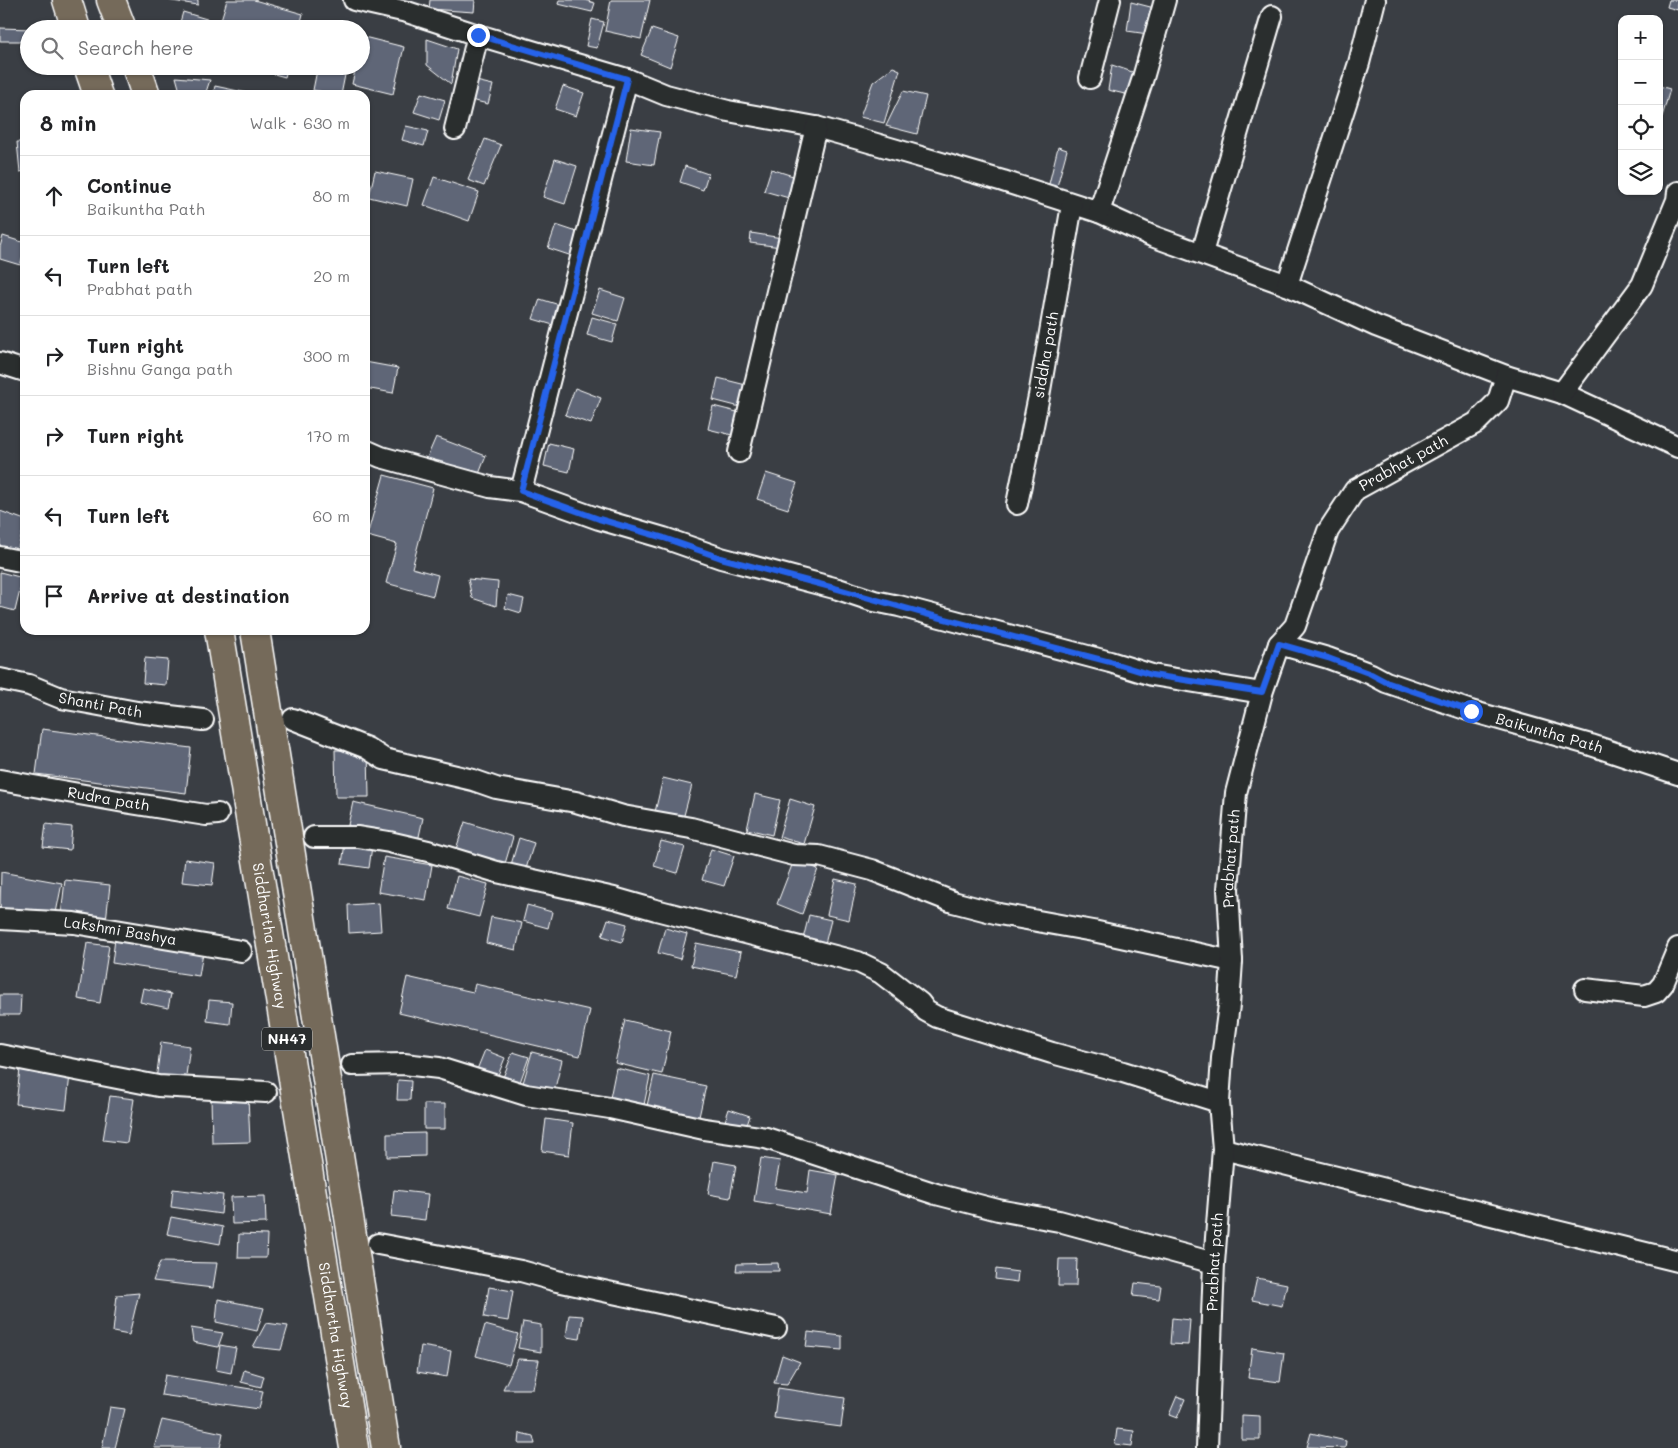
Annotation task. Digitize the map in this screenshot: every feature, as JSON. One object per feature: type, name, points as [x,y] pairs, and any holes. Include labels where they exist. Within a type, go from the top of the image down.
[{"type":"highway","points":[[67,0],[73,20]]},
{"type":"highway","points":[[111,0],[119,20]]},
{"type":"highway","points":[[91,75],[96,90]]},
{"type":"highway","points":[[139,75],[144,90]]},
{"type":"highway","name":"Siddhartha Highway","points":[[220,635],[354,1448]]},
{"type":"highway","name":"NH47","points":[[256,635],[386,1448]]},
{"type":"street","points":[[354,0],[389,4],[478,35],[627,79],[666,95],[728,111],[816,128],[1003,180],[1099,212],[1152,236],[1287,285],[1376,326],[1506,376],[1562,393],[1678,446]]},
{"type":"street","points":[[1090,78],[1110,0]]},
{"type":"street","points":[[1099,212],[1143,78],[1165,0]]},
{"type":"street","points":[[1287,285],[1359,63],[1375,0]]},
{"type":"street","points":[[1202,253],[1272,16]]},
{"type":"street","points":[[455,129],[478,35]]},
{"type":"street","points":[[521,491],[627,79]]},
{"type":"street","points":[[739,452],[816,128]]},
{"type":"street","points":[[1562,393],[1642,285],[1678,198]]},
{"type":"street","name":"siddha path","points":[[1017,504],[1039,396],[1072,204]]},
{"type":"street","points":[[0,363],[20,369]]},
{"type":"street","name":"Prabhat path","points":[[1208,1448],[1214,1263],[1223,1149],[1219,1102],[1232,961],[1228,889],[1236,793],[1262,692],[1279,644],[1295,626],[1328,531],[1355,490],[1476,423],[1498,401],[1506,376]]},
{"type":"street","points":[[370,452],[381,458],[490,487],[521,491],[599,519],[664,538],[721,558],[1152,675],[1262,692]]},
{"type":"street","points":[[0,556],[20,561]]},
{"type":"street","name":"Baikuntha Path","points":[[1279,644],[1328,658],[1371,674],[1386,682],[1471,711],[1591,745],[1678,774]]},
{"type":"street","name":"Shanti Path","points":[[0,679],[29,685],[61,698],[137,712],[202,720]]},
{"type":"street","points":[[293,719],[367,748],[384,760],[456,776],[496,788],[576,802],[623,816],[691,828],[794,855],[819,856],[872,870],[953,902],[999,914],[1093,931],[1232,961]]},
{"type":"street","name":"Rudra path","points":[[0,780],[206,815],[218,814]]},
{"type":"street","points":[[314,837],[358,837],[389,842],[428,851],[497,872],[614,898],[858,962],[881,973],[920,1003],[926,1012],[937,1017],[1219,1102]]},
{"type":"street","name":"Lakshmi Bashya","points":[[0,919],[74,923],[240,951]]},
{"type":"street","points":[[1585,989],[1644,996],[1656,992],[1663,984],[1678,948]]},
{"type":"street","points":[[0,1056],[158,1086],[266,1092]]},
{"type":"street","points":[[352,1064],[404,1064],[439,1068],[526,1095],[610,1108],[704,1129],[766,1138],[936,1194],[1008,1212],[1060,1221],[1214,1263]]},
{"type":"street","points":[[1223,1149],[1678,1261]]},
{"type":"street","points":[[378,1244],[521,1271],[566,1283],[776,1328]]},
{"type":"building","points":[[166,0],[198,0],[198,5]]},
{"type":"building","points":[[227,0],[254,0],[303,14],[301,20],[221,20]]},
{"type":"building","points":[[430,0],[475,0],[474,12],[429,9]]},
{"type":"building","points":[[559,0],[584,0],[595,3],[592,12],[558,4]]},
{"type":"building","points":[[611,0],[650,0],[641,39],[605,31]]},
{"type":"building","points":[[1669,0],[1678,0],[1678,10],[1667,7]]},
{"type":"building","points":[[1131,2],[1162,10],[1155,35],[1127,31]]},
{"type":"building","points":[[183,12],[210,20],[181,20]]},
{"type":"building","points":[[592,19],[604,22],[597,48],[586,46]]},
{"type":"building","points":[[0,28],[20,29],[20,41],[0,41]]},
{"type":"building","points":[[652,29],[679,38],[670,67],[641,55]]},
{"type":"building","points":[[370,38],[404,47],[393,94],[352,84],[354,75],[370,75]]},
{"type":"building","points":[[427,39],[457,49],[451,84],[427,65]]},
{"type":"building","points":[[1112,65],[1141,75],[1133,96],[1108,90]]},
{"type":"building","points":[[893,67],[900,70],[884,123],[860,117],[873,82]]},
{"type":"building","points":[[316,75],[345,75],[342,90],[313,90]]},
{"type":"building","points":[[176,77],[210,80],[207,90],[180,90]]},
{"type":"building","points":[[476,81],[493,85],[488,104],[471,100]]},
{"type":"building","points":[[215,86],[234,90],[214,90]]},
{"type":"building","points":[[563,86],[584,93],[576,116],[555,109]]},
{"type":"building","points":[[1663,87],[1670,89],[1663,114]]},
{"type":"building","points":[[903,91],[926,96],[917,134],[886,126]]},
{"type":"building","points":[[421,93],[445,100],[439,120],[414,112]]},
{"type":"building","points":[[406,126],[428,131],[424,146],[402,140]]},
{"type":"building","points":[[631,128],[660,132],[654,165],[626,161]]},
{"type":"building","points":[[485,139],[501,145],[484,186],[468,180]]},
{"type":"building","points":[[17,142],[20,142],[20,172]]},
{"type":"building","points":[[1058,147],[1067,150],[1056,190],[1048,188]]},
{"type":"building","points":[[555,159],[577,166],[565,204],[543,197]]},
{"type":"building","points":[[685,166],[708,174],[703,190],[680,182]]},
{"type":"building","points":[[771,169],[796,177],[789,198],[764,191]]},
{"type":"building","points":[[375,171],[413,179],[407,206],[370,197]]},
{"type":"building","points":[[434,177],[479,192],[469,221],[424,205]]},
{"type":"building","points":[[556,225],[586,235],[578,258],[548,248]]},
{"type":"building","points":[[751,233],[782,238],[781,247],[750,243]]},
{"type":"building","points":[[3,236],[20,241],[20,265],[0,259],[0,247]]},
{"type":"building","points":[[600,290],[625,298],[618,321],[592,313]]},
{"type":"building","points":[[540,299],[566,307],[560,327],[533,319]]},
{"type":"building","points":[[592,317],[617,324],[612,342],[587,335]]},
{"type":"building","points":[[370,363],[398,368],[393,393],[370,389]]},
{"type":"building","points":[[718,378],[750,386],[744,408],[713,400]]},
{"type":"building","points":[[575,388],[601,398],[591,424],[565,415]]},
{"type":"building","points":[[713,406],[741,413],[736,436],[708,429]]},
{"type":"building","points":[[436,437],[486,456],[477,479],[426,460]]},
{"type":"building","points":[[549,443],[574,449],[569,472],[544,466]]},
{"type":"building","points":[[766,473],[797,483],[788,509],[757,499]]},
{"type":"building","points":[[384,475],[433,488],[412,568],[438,575],[433,596],[386,583],[397,544],[370,537],[370,525]]},
{"type":"building","points":[[0,511],[20,518],[20,541],[16,553],[0,547]]},
{"type":"building","points":[[0,572],[20,577],[20,590],[15,611],[0,607]]},
{"type":"building","points":[[468,579],[498,582],[496,606],[472,598]]},
{"type":"building","points":[[508,595],[524,599],[521,613],[505,608]]},
{"type":"building","points":[[145,658],[168,660],[166,685],[143,683]]},
{"type":"building","points":[[42,729],[191,748],[186,793],[36,774]]},
{"type":"building","points":[[335,750],[368,750],[369,797],[336,797]]},
{"type":"building","points":[[663,778],[692,785],[683,819],[655,812]]},
{"type":"building","points":[[755,794],[780,800],[772,835],[747,829]]},
{"type":"building","points":[[790,799],[815,807],[804,844],[779,837]]},
{"type":"building","points":[[353,802],[423,818],[418,841],[348,825]]},
{"type":"building","points":[[465,822],[513,837],[504,867],[455,852]]},
{"type":"building","points":[[46,824],[72,827],[70,850],[43,847]]},
{"type":"building","points":[[519,838],[534,843],[525,872],[510,868]]},
{"type":"building","points":[[661,841],[685,847],[677,873],[654,866]]},
{"type":"building","points":[[345,843],[372,846],[369,868],[342,864]]},
{"type":"building","points":[[711,849],[734,856],[724,886],[702,880]]},
{"type":"building","points":[[384,857],[432,865],[426,900],[378,892]]},
{"type":"building","points":[[185,859],[215,863],[212,885],[182,882]]},
{"type":"building","points":[[794,860],[818,869],[802,914],[777,904]]},
{"type":"building","points":[[1,872],[62,883],[55,918],[0,909]]},
{"type":"building","points":[[457,876],[488,884],[479,917],[448,909]]},
{"type":"building","points":[[835,879],[857,884],[849,920],[827,915]]},
{"type":"building","points":[[65,880],[110,885],[106,921],[61,916]]},
{"type":"building","points":[[379,903],[381,931],[349,933],[348,905]]},
{"type":"building","points":[[527,905],[552,912],[548,928],[523,921]]},
{"type":"building","points":[[809,915],[831,920],[825,944],[803,939]]},
{"type":"building","points":[[491,917],[522,923],[516,950],[486,943]]},
{"type":"building","points":[[608,919],[627,924],[622,942],[602,936]]},
{"type":"building","points":[[665,928],[687,934],[680,959],[658,953]]},
{"type":"building","points":[[115,939],[203,952],[199,976],[112,963]]},
{"type":"building","points":[[87,943],[109,946],[100,1003],[78,999]]},
{"type":"building","points":[[696,943],[741,952],[736,975],[691,966]]},
{"type":"building","points":[[407,977],[473,992],[475,984],[590,1010],[580,1056],[399,1013]]},
{"type":"building","points":[[143,988],[171,994],[168,1008],[140,1002]]},
{"type":"building","points":[[0,995],[21,995],[20,1015],[0,1015]]},
{"type":"building","points":[[209,1000],[232,1002],[230,1024],[207,1021]]},
{"type":"building","points":[[625,1020],[671,1031],[662,1074],[615,1063]]},
{"type":"building","points":[[161,1042],[190,1046],[185,1083],[156,1080]]},
{"type":"building","points":[[485,1050],[505,1058],[496,1080],[476,1072]]},
{"type":"building","points":[[513,1052],[529,1057],[519,1085],[502,1080]]},
{"type":"building","points":[[532,1052],[562,1060],[554,1092],[523,1083]]},
{"type":"building","points":[[616,1068],[650,1076],[644,1105],[610,1098]]},
{"type":"building","points":[[20,1069],[70,1075],[66,1110],[16,1104]]},
{"type":"building","points":[[654,1075],[706,1086],[698,1121],[646,1110]]},
{"type":"building","points":[[398,1080],[411,1081],[410,1100],[397,1100]]},
{"type":"building","points":[[110,1096],[134,1099],[127,1143],[103,1140]]},
{"type":"building","points":[[248,1096],[250,1142],[212,1143],[211,1097]]},
{"type":"building","points":[[424,1104],[445,1104],[445,1129],[424,1129]]},
{"type":"building","points":[[729,1109],[750,1116],[745,1131],[724,1124]]},
{"type":"building","points":[[546,1119],[573,1123],[569,1155],[542,1151]]},
{"type":"building","points":[[425,1133],[425,1156],[387,1157],[387,1134]]},
{"type":"building","points":[[761,1158],[780,1161],[775,1188],[807,1193],[810,1170],[838,1175],[831,1214],[754,1201]]},
{"type":"building","points":[[714,1161],[736,1165],[730,1198],[708,1194]]},
{"type":"building","points":[[173,1189],[223,1195],[221,1214],[171,1207]]},
{"type":"building","points":[[394,1190],[428,1194],[425,1220],[391,1216]]},
{"type":"building","points":[[265,1196],[266,1223],[232,1224],[231,1197]]},
{"type":"building","points":[[171,1217],[223,1227],[220,1244],[167,1234]]},
{"type":"building","points":[[239,1234],[267,1235],[266,1258],[238,1258]]},
{"type":"building","points":[[1059,1259],[1077,1259],[1076,1286],[1058,1286]]},
{"type":"building","points":[[160,1262],[217,1263],[213,1288],[153,1281]]},
{"type":"building","points":[[778,1263],[779,1271],[736,1271],[737,1264]]},
{"type":"building","points":[[996,1269],[1018,1272],[1017,1282],[995,1279]]},
{"type":"building","points":[[1257,1278],[1287,1284],[1282,1306],[1252,1300]]},
{"type":"building","points":[[1135,1283],[1161,1286],[1159,1299],[1133,1296]]},
{"type":"building","points":[[489,1287],[513,1291],[508,1321],[484,1317]]},
{"type":"building","points":[[139,1293],[129,1335],[113,1332],[117,1295]]},
{"type":"building","points":[[218,1299],[264,1308],[257,1331],[216,1322]]},
{"type":"building","points":[[569,1315],[583,1316],[580,1339],[566,1337]]},
{"type":"building","points":[[1172,1318],[1190,1320],[1188,1345],[1170,1344]]},
{"type":"building","points":[[523,1322],[541,1325],[541,1352],[518,1348]]},
{"type":"building","points":[[266,1323],[288,1326],[281,1350],[253,1347]]},
{"type":"building","points":[[485,1325],[518,1334],[509,1365],[476,1356]]},
{"type":"building","points":[[191,1328],[223,1333],[218,1347],[193,1342]]},
{"type":"building","points":[[808,1332],[842,1336],[842,1350],[806,1347]]},
{"type":"building","points":[[220,1345],[236,1348],[231,1373],[216,1370]]},
{"type":"building","points":[[421,1346],[451,1351],[447,1377],[417,1372]]},
{"type":"building","points":[[1252,1348],[1284,1353],[1280,1382],[1248,1378]]},
{"type":"building","points":[[782,1355],[800,1362],[787,1384],[774,1383]]},
{"type":"building","points":[[518,1359],[539,1360],[533,1389],[503,1389]]},
{"type":"building","points":[[244,1370],[264,1376],[261,1387],[241,1382]]},
{"type":"building","points":[[165,1375],[263,1391],[259,1409],[161,1395]]},
{"type":"building","points":[[778,1388],[845,1398],[841,1427],[774,1418]]},
{"type":"building","points":[[1177,1396],[1185,1399],[1177,1418],[1169,1415]]},
{"type":"building","points":[[110,1407],[125,1409],[115,1448],[102,1448]]},
{"type":"building","points":[[1242,1415],[1260,1416],[1260,1440],[1242,1440]]},
{"type":"building","points":[[162,1420],[223,1433],[220,1448],[154,1448]]},
{"type":"building","points":[[1117,1429],[1134,1431],[1132,1446],[1115,1444]]},
{"type":"building","points":[[520,1433],[533,1436],[535,1444],[519,1444]]},
{"type":"building","points":[[1311,1433],[1346,1441],[1345,1448],[1307,1447]]},
{"type":"route","points":[[478,35],[627,79],[521,491],[599,519],[664,538],[721,558],[1110,662],[1152,675],[1262,692],[1279,644],[1328,658],[1371,674],[1386,682],[1471,711]]}]
